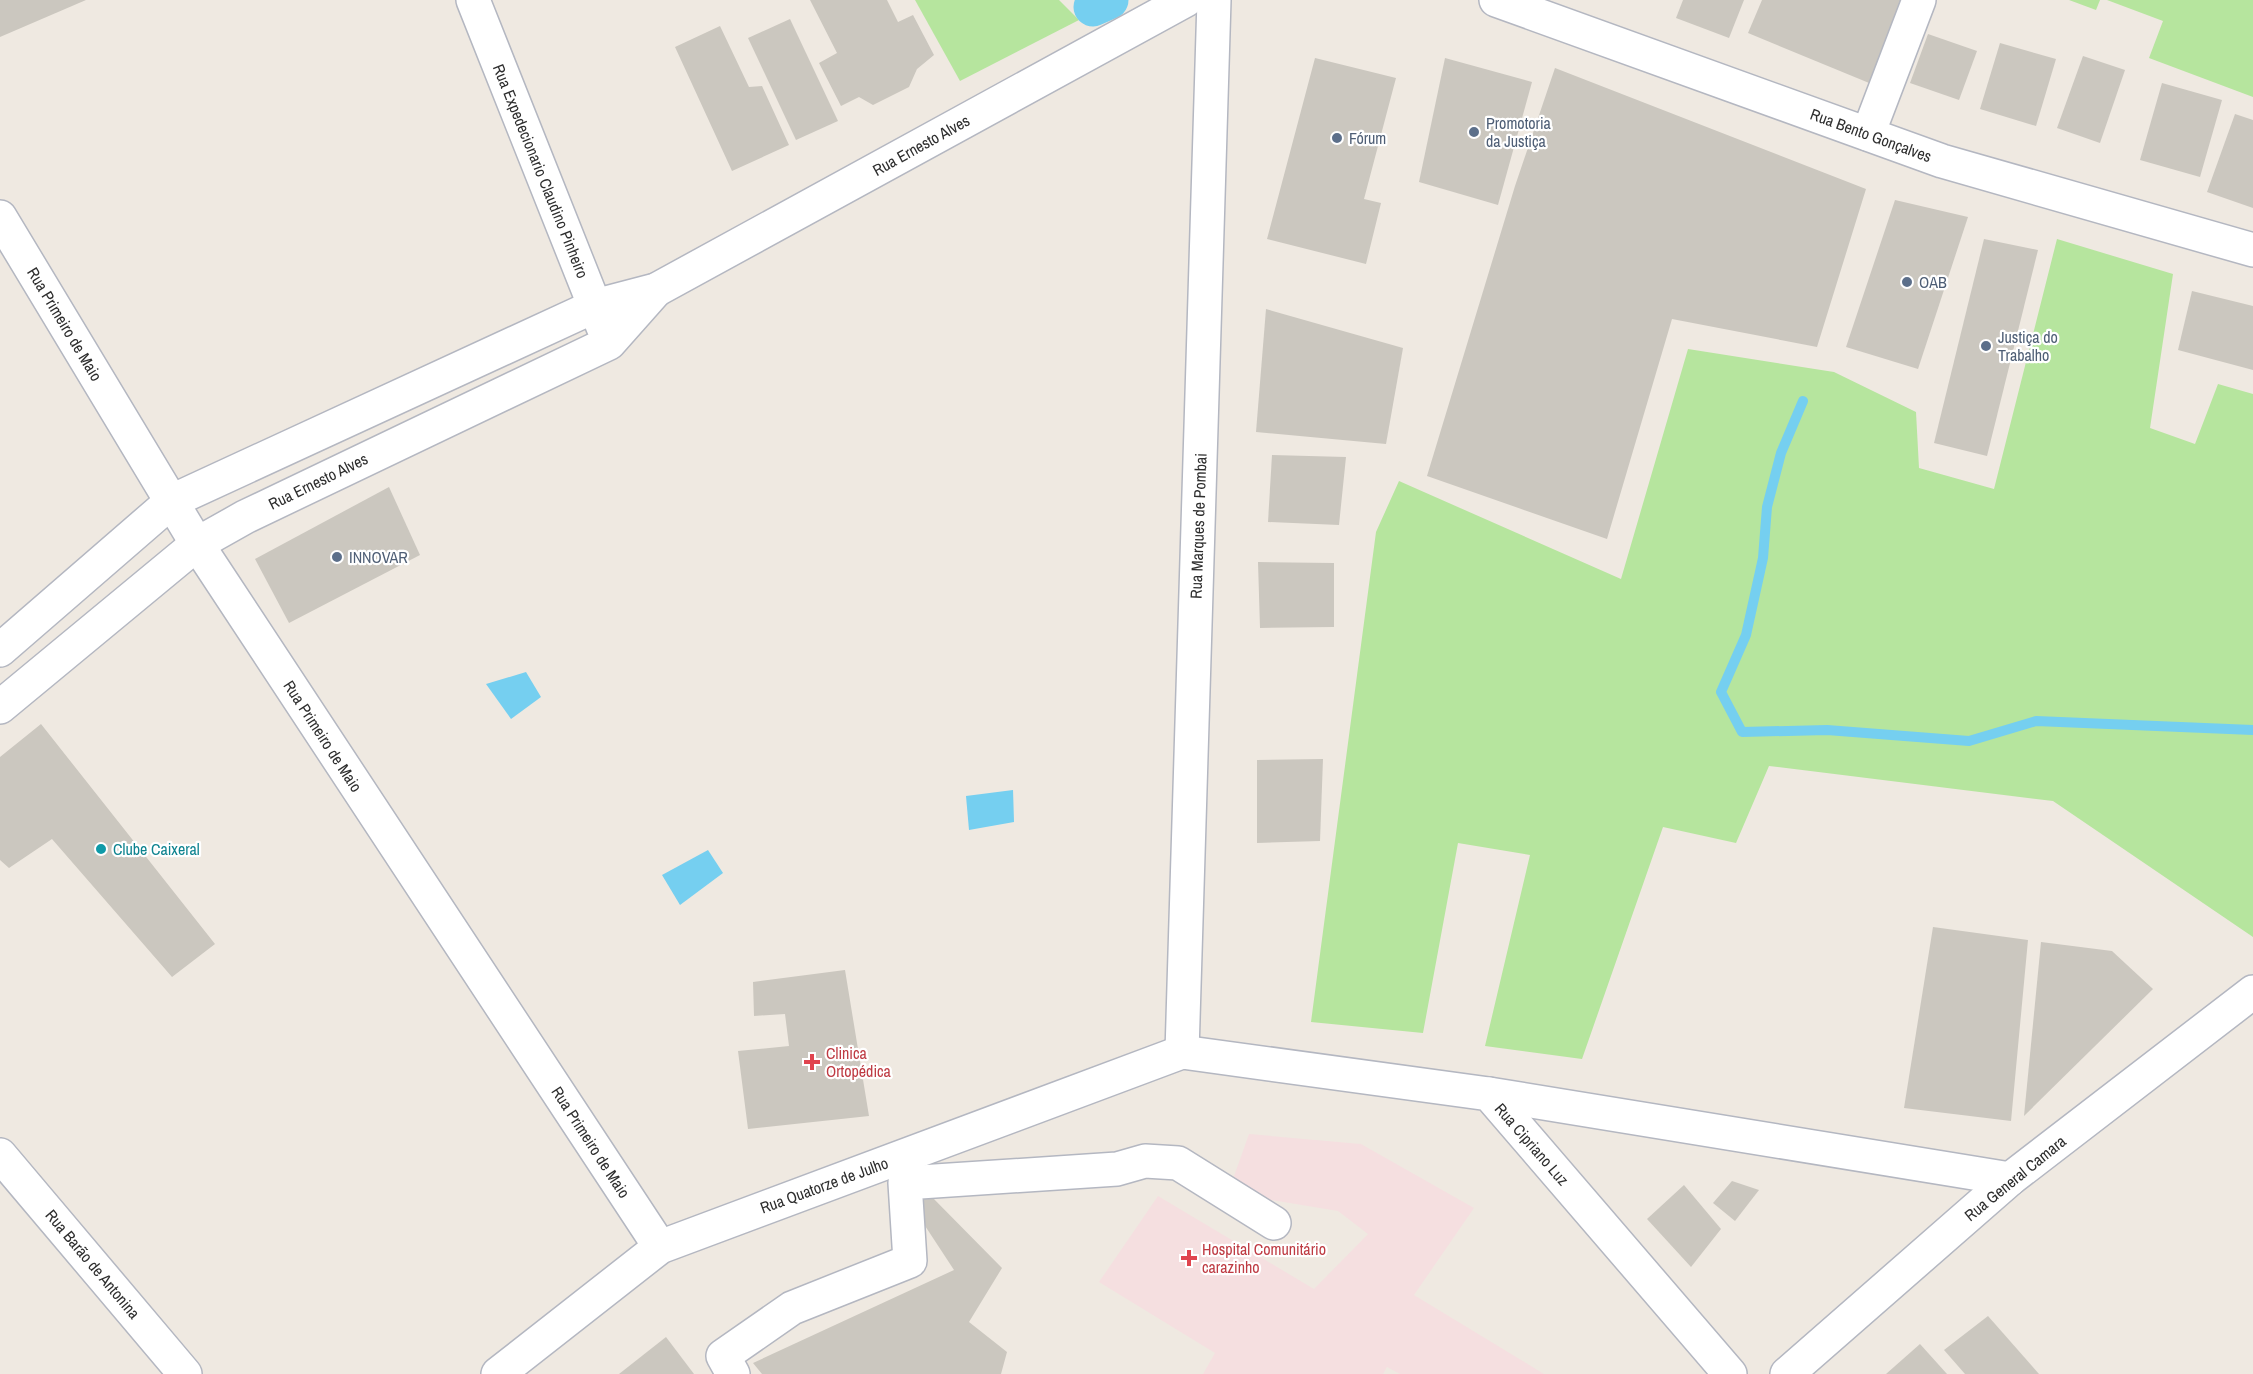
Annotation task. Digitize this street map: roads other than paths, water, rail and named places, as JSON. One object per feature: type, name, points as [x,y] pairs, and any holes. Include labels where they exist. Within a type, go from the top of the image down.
[{"type":"street","name":"Rua Expedecionario Claudino Pinheiro","points":[[472,0],[609,343]]},
{"type":"street","name":"Rua Ernesto Alves","points":[[0,650],[172,501],[595,306],[656,291],[1186,0]]},
{"type":"street","name":"Rua Marques de Pombai","points":[[1182,1052],[1214,0]]},
{"type":"street","name":"Rua Bento Gonçalves","points":[[1496,0],[1942,161],[2253,250]]},
{"type":"street","points":[[1868,134],[1919,0]]},
{"type":"street","name":"Rua Primeiro de Maio","points":[[0,217],[197,544],[660,1247]]},
{"type":"street","name":"Rua Ernesto Alves","points":[[0,707],[197,544],[245,517],[609,343],[656,291]]},
{"type":"street","points":[[467,364],[486,401]]},
{"type":"street","points":[[0,658],[26,687]]},
{"type":"street","name":"Rua General Camara","points":[[1787,1374],[2010,1179],[2253,992]]},
{"type":"street","name":"Rua Cipriano Luz","points":[[1182,1052],[1489,1094],[1730,1374]]},
{"type":"street","name":"Rua Quatorze de Julho","points":[[498,1374],[660,1247],[898,1172],[1182,1052]]},
{"type":"street","points":[[1489,1094],[2010,1179]]},
{"type":"street","name":"Rua Barão de Antonina","points":[[0,1155],[185,1374]]},
{"type":"street","points":[[733,1374],[723,1356],[792,1308],[910,1260],[898,1172],[1117,1168],[1145,1161],[1178,1163],[1274,1223]]},
{"type":"water","points":[[526,672],[541,697],[511,719],[486,684]]},
{"type":"water","points":[[1013,790],[1014,822],[969,830],[966,796]]},
{"type":"water","points":[[708,850],[723,873],[680,905],[662,875]]},
{"type":"waterway","points":[[1093,7],[1109,0]]},
{"type":"waterway","points":[[1803,401],[1781,453],[1767,507],[1763,558],[1746,635],[1721,692],[1742,732],[1827,730],[1969,741],[2036,721],[2253,730]]},
{"type":"place","name":"Promotoria da Justiça","points":[[1474,132]]},
{"type":"place","name":"Fórum","points":[[1337,138]]},
{"type":"place","name":"OAB","points":[[1907,282]]},
{"type":"place","name":"Justiça do Trabalho","points":[[1986,346]]},
{"type":"place","name":"INNOVAR","points":[[337,557]]},
{"type":"place","name":"Clube Caixeral","points":[[101,849]]},
{"type":"place","name":"Clinica Ortopédica","points":[[812,1062]]},
{"type":"place","name":"Hospital Comunitário carazinho","points":[[1189,1258]]}]
